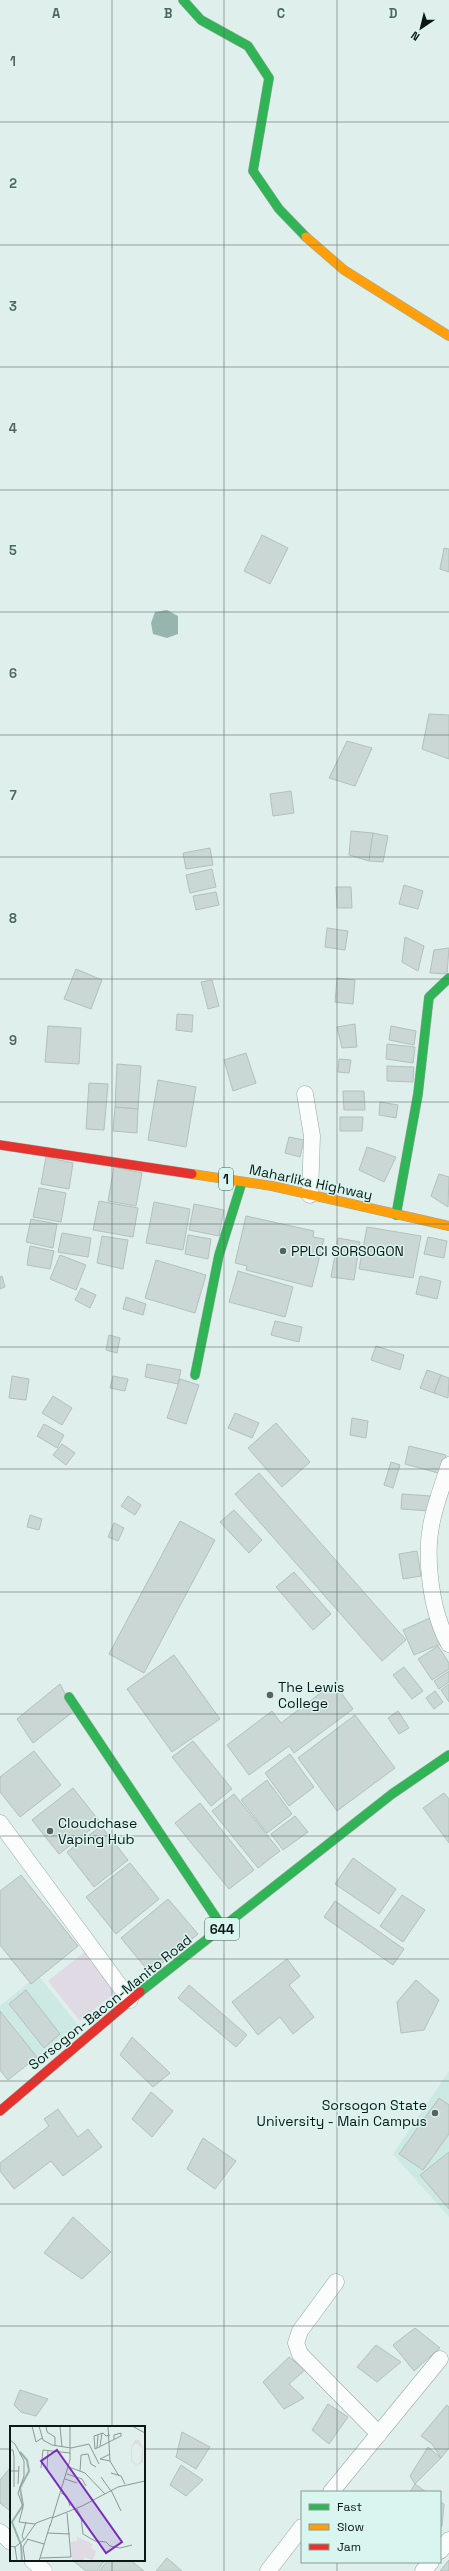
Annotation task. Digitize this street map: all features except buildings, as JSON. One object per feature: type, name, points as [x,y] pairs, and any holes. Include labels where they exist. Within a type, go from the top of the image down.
[{"type":"street","points":[[183,0],[202,20],[248,46],[269,78],[253,171],[279,208],[310,242],[344,270],[449,336]]},
{"type":"street","points":[[396,1215],[418,1094],[428,997],[449,978]]},
{"type":"street","points":[[305,1094],[312,1136],[310,1195]]},
{"type":"street","name":"Maharlika Highway","points":[[0,1145],[242,1182],[310,1195],[449,1226]]},
{"type":"street","points":[[195,1375],[219,1255],[242,1182]]},
{"type":"street","points":[[449,1465],[432,1522],[429,1586],[443,1634],[449,1644]]},
{"type":"street","points":[[68,1697],[223,1928]]},
{"type":"street","name":"Sorsogon-Bacon-Manito Road","points":[[0,2111],[6,2101],[130,2000],[392,1794],[449,1755]]},
{"type":"street","points":[[0,1823],[130,2000]]},
{"type":"street","points":[[336,2282],[300,2331],[296,2343],[300,2354],[378,2434]]},
{"type":"street","points":[[332,2491],[440,2359]]},
{"type":"street","points":[[268,2571],[301,2528]]},
{"type":"street","points":[[0,2532],[10,2541]]},
{"type":"street","points":[[441,2550],[449,2540]]},
{"type":"street","points":[[33,2561],[44,2571]]},
{"type":"street","points":[[423,2571],[429,2563]]},
{"type":"shaded area","points":[[167,610],[178,616],[178,634],[167,638],[153,634],[151,623],[155,612]]},
{"type":"shaded area","points":[[86,1951],[117,1991],[80,2021],[48,1981]]},
{"type":"shaded area","points":[[38,1975],[78,2025],[37,2057],[0,2011],[0,2006]]},
{"type":"shaded area","name":"Sorsogon State University - Main Campus","points":[[449,2071],[449,2217],[393,2154]]},
{"type":"traffic: fast","points":[[183,0],[201,20],[248,46],[269,78],[253,171],[279,209],[306,237]]},
{"type":"traffic: fast","points":[[396,1215],[418,1094],[429,997],[449,978]]},
{"type":"traffic: fast","points":[[195,1375],[219,1255],[242,1182]]},
{"type":"traffic: fast","points":[[69,1697],[223,1928]]},
{"type":"traffic: fast","points":[[140,1992],[392,1794],[449,1755]]},
{"type":"traffic: slow","points":[[306,237],[344,270],[449,336]]},
{"type":"traffic: slow","points":[[192,1174],[272,1186],[449,1226]]},
{"type":"traffic: jam","points":[[0,1145],[192,1174]]},
{"type":"traffic: jam","points":[[0,2111],[140,1992]]},
{"type":"place","name":"PPLCI SORSOGON","points":[[283,1251]]},
{"type":"place","name":"The Lewis College","points":[[270,1695]]},
{"type":"place","name":"Cloudchase Vaping Hub","points":[[50,1831]]},
{"type":"place","name":"Sorsogon State University - Main Campus","points":[[435,2113]]}]
